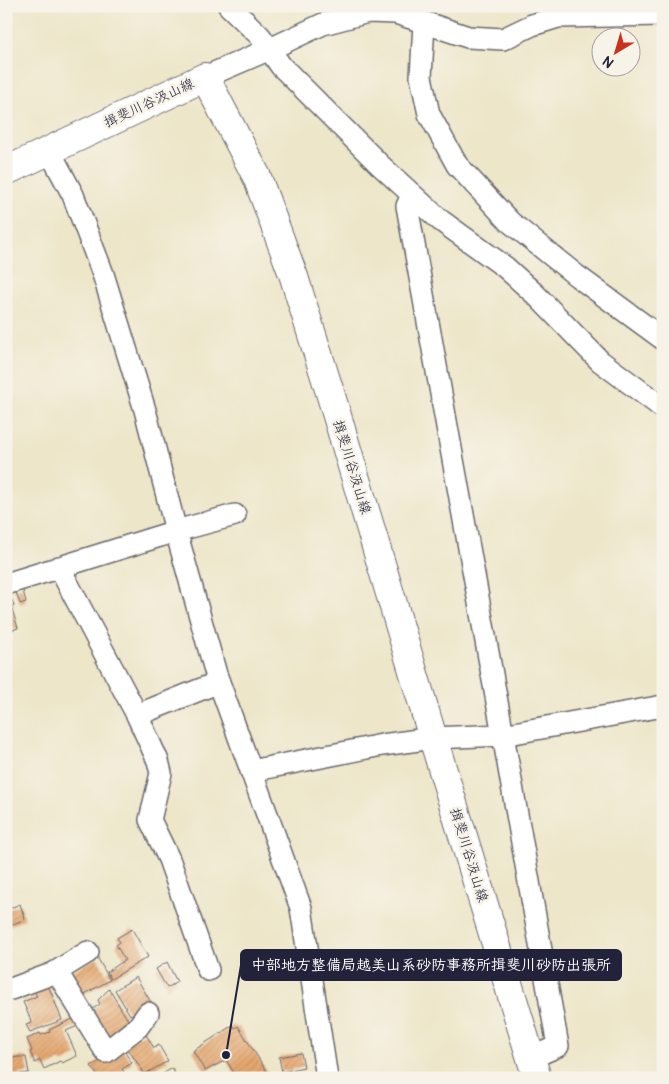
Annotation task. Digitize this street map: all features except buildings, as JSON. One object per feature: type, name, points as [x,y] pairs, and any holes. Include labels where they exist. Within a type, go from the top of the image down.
[{"type":"main road","name":"揖斐川谷汲山線","points":[[6,172],[205,77],[257,176],[294,277],[534,1068]]},
{"type":"street","points":[[229,6],[260,36],[281,66],[412,195],[440,220],[505,267],[536,295],[600,361],[663,408]]},
{"type":"street","points":[[205,77],[323,24],[368,12],[397,10],[424,24],[468,37],[503,39],[532,25],[558,17],[612,11],[662,19]]},
{"type":"street","points":[[424,24],[421,77],[429,114],[457,165],[510,222],[576,276],[663,339]]},
{"type":"street","points":[[49,150],[72,195],[103,274],[145,410],[176,531],[219,682],[301,908],[321,1077]]},
{"type":"street","points":[[412,195],[407,206],[558,1046],[534,1068]]},
{"type":"street","points":[[6,584],[235,514]]},
{"type":"street","points":[[58,567],[137,715],[158,761],[161,773],[150,820],[169,859],[208,970]]},
{"type":"street","points":[[137,715],[219,682]]},
{"type":"street","points":[[251,771],[382,745],[433,738],[503,735],[663,706]]},
{"type":"street","points":[[6,989],[11,989],[57,972],[88,952]]},
{"type":"street","points":[[57,972],[106,1052],[138,1027],[148,1014]]},
{"type":"place","name":"中部地方整備局越美山系砂防事務所揖斐川砂防出張所","points":[[226,1055]]}]
